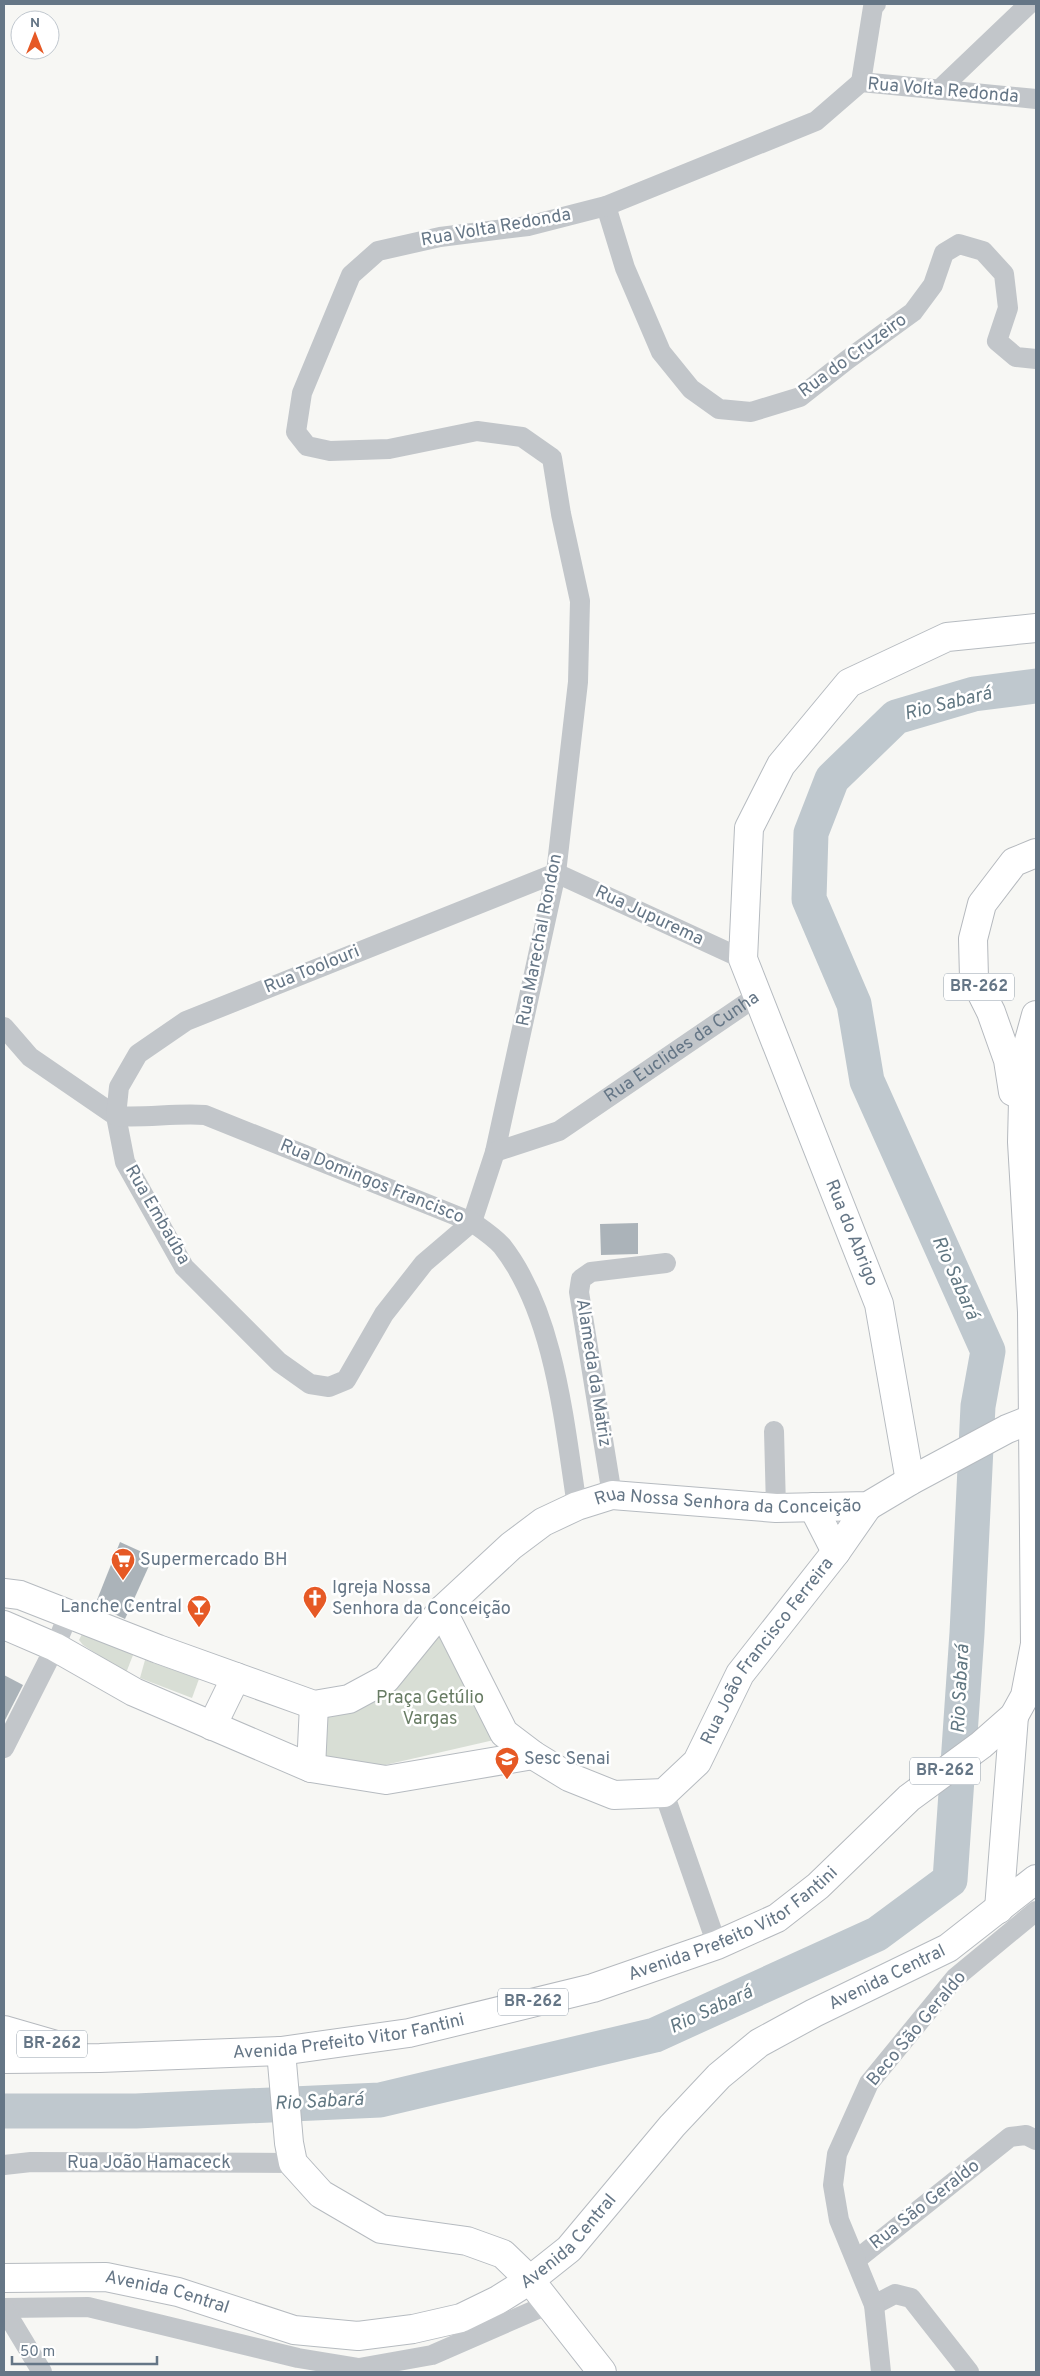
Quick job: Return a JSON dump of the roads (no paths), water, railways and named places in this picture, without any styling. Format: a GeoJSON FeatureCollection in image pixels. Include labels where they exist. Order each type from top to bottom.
{"type":"FeatureCollection","features":[{"type":"Feature","properties":{"kind":"main road","name":"Rua Euclides da Cunha"},"geometry":{"type":"LineString","coordinates":[[756,996],[743,959],[749,828],[781,765],[849,683],[947,637],[1036,628]]}},
{"type":"Feature","properties":{"kind":"main road","name":"BR-262"},"geometry":{"type":"LineString","coordinates":[[1022,1142],[1008,1060],[990,1012],[974,978],[973,939],[982,904],[1014,862],[1036,853]]}},
{"type":"Feature","properties":{"kind":"main road","name":"Rua do Abrigo"},"geometry":{"type":"LineString","coordinates":[[756,996],[879,1304],[910,1481]]}},
{"type":"Feature","properties":{"kind":"main road"},"geometry":{"type":"LineString","coordinates":[[990,1012],[1036,1010]]}},
{"type":"Feature","properties":{"kind":"main road","name":"BR-262"},"geometry":{"type":"LineString","coordinates":[[1020,1424],[1032,1312],[1022,1142],[1024,1059],[1036,1016]]}},
{"type":"Feature","properties":{"kind":"main road","name":"Rua Nossa Senhora da Conceição"},"geometry":{"type":"LineString","coordinates":[[442,1610],[511,1546],[543,1522],[577,1506],[612,1495],[776,1508],[868,1506],[934,1468],[1020,1424]]}},
{"type":"Feature","properties":{"kind":"main road","name":"Avenida Prefeito Vitor Fantini"},"geometry":{"type":"LineString","coordinates":[[4,2059],[100,2058],[282,2064],[592,1988],[717,1945],[777,1918],[818,1886],[909,1798],[981,1745],[1014,1716],[1025,1696],[1035,1644],[1020,1424]]}},
{"type":"Feature","properties":{"kind":"main road","name":"Rua João Francisco Ferreira"},"geometry":{"type":"LineString","coordinates":[[664,1793],[697,1762],[740,1674],[836,1552],[868,1506]]}},
{"type":"Feature","properties":{"kind":"main road"},"geometry":{"type":"LineString","coordinates":[[814,1507],[836,1552]]}},
{"type":"Feature","properties":{"kind":"main road"},"geometry":{"type":"LineString","coordinates":[[4,1592],[20,1594],[314,1705],[349,1700],[386,1679],[442,1610],[504,1733],[533,1756],[569,1777],[614,1794],[664,1793]]}},
{"type":"Feature","properties":{"kind":"main road"},"geometry":{"type":"LineString","coordinates":[[4,1625],[55,1647],[134,1692],[311,1768],[386,1780],[533,1756]]}},
{"type":"Feature","properties":{"kind":"main road"},"geometry":{"type":"LineString","coordinates":[[212,1726],[236,1677]]}},
{"type":"Feature","properties":{"kind":"main road"},"geometry":{"type":"LineString","coordinates":[[311,1768],[314,1705]]}},
{"type":"Feature","properties":{"kind":"main road"},"geometry":{"type":"LineString","coordinates":[[999,1909],[1014,1716]]}},
{"type":"Feature","properties":{"kind":"main road","name":"Avenida Central"},"geometry":{"type":"LineString","coordinates":[[4,2278],[106,2277],[178,2292],[294,2330],[358,2336],[413,2329],[461,2318],[498,2300],[530,2280],[569,2248],[672,2126],[719,2076],[759,2043],[814,2013],[948,1948],[1036,1879]]}},
{"type":"Feature","properties":{"kind":"main road","name":"Avenida Prefeito Vitor Fantini"},"geometry":{"type":"LineString","coordinates":[[4,2030],[100,2058]]}},
{"type":"Feature","properties":{"kind":"main road"},"geometry":{"type":"LineString","coordinates":[[282,2064],[291,2153],[321,2194],[381,2229],[467,2240],[503,2254],[530,2280],[602,2372]]}},
{"type":"Feature","properties":{"kind":"street"},"geometry":{"type":"LineString","coordinates":[[861,82],[873,7],[876,4]]}},
{"type":"Feature","properties":{"kind":"street"},"geometry":{"type":"LineString","coordinates":[[939,90],[1029,4]]}},
{"type":"Feature","properties":{"kind":"street","name":"Rua Volta Redonda"},"geometry":{"type":"LineString","coordinates":[[477,431],[389,449],[330,451],[307,446],[296,432],[302,393],[351,275],[378,251],[440,237],[528,226],[606,206],[816,122],[861,82],[1036,99]]}},
{"type":"Feature","properties":{"kind":"street","name":"Rua do Cruzeiro"},"geometry":{"type":"LineString","coordinates":[[606,206],[625,268],[661,352],[691,389],[719,409],[751,412],[800,397],[913,312],[933,285],[944,253],[959,244],[983,251],[1004,274],[1008,308],[997,341],[1016,357],[1036,359]]}},
{"type":"Feature","properties":{"kind":"street","name":"Rua Marechal Rondon"},"geometry":{"type":"LineString","coordinates":[[472,1222],[495,1152],[556,873],[578,682],[580,601],[561,514],[552,458],[522,437],[477,431]]}},
{"type":"Feature","properties":{"kind":"street","name":"Rua Jupurema"},"geometry":{"type":"LineString","coordinates":[[556,873],[743,959]]}},
{"type":"Feature","properties":{"kind":"street","name":"Rua Toolouri"},"geometry":{"type":"LineString","coordinates":[[116,1116],[119,1087],[138,1054],[186,1021],[556,873]]}},
{"type":"Feature","properties":{"kind":"street","name":"Rua Euclides da Cunha"},"geometry":{"type":"LineString","coordinates":[[495,1152],[559,1131],[731,1016],[756,996]]}},
{"type":"Feature","properties":{"kind":"street"},"geometry":{"type":"LineString","coordinates":[[4,1027],[30,1057],[116,1116]]}},
{"type":"Feature","properties":{"kind":"street","name":"Rua Domingos Francisco"},"geometry":{"type":"LineString","coordinates":[[116,1116],[142,1118],[175,1113],[205,1115],[472,1222],[501,1245],[529,1292],[554,1366],[577,1506]]}},
{"type":"Feature","properties":{"kind":"street","name":"Rua Embaúba"},"geometry":{"type":"LineString","coordinates":[[116,1116],[125,1162],[184,1267],[279,1362],[310,1384],[329,1387],[346,1380],[384,1314],[424,1263],[472,1222]]}},
{"type":"Feature","properties":{"kind":"street","name":"Alameda da Matriz"},"geometry":{"type":"LineString","coordinates":[[612,1495],[580,1292],[581,1279],[591,1272],[666,1263]]}},
{"type":"Feature","properties":{"kind":"street"},"geometry":{"type":"LineString","coordinates":[[774,1431],[776,1508]]}},
{"type":"Feature","properties":{"kind":"street"},"geometry":{"type":"LineString","coordinates":[[4,1748],[55,1647],[69,1613]]}},
{"type":"Feature","properties":{"kind":"street"},"geometry":{"type":"LineString","coordinates":[[664,1793],[717,1945]]}},
{"type":"Feature","properties":{"kind":"street","name":"Beco São Geraldo"},"geometry":{"type":"LineString","coordinates":[[856,2260],[839,2220],[833,2185],[837,2154],[870,2083],[955,1978],[1036,1910]]}},
{"type":"Feature","properties":{"kind":"street","name":"Rua São Geraldo"},"geometry":{"type":"LineString","coordinates":[[882,2372],[874,2305],[856,2260],[1010,2137],[1026,2135],[1036,2140]]}},
{"type":"Feature","properties":{"kind":"street","name":"Rua João Hamaceck"},"geometry":{"type":"LineString","coordinates":[[4,2165],[31,2162],[291,2153]]}},
{"type":"Feature","properties":{"kind":"street"},"geometry":{"type":"LineString","coordinates":[[874,2305],[895,2294],[911,2298],[970,2372]]}},
{"type":"Feature","properties":{"kind":"street"},"geometry":{"type":"LineString","coordinates":[[4,2308],[88,2307],[298,2358],[359,2370],[432,2355],[549,2304]]}},
{"type":"Feature","properties":{"kind":"street"},"geometry":{"type":"LineString","coordinates":[[4,2308],[42,2372]]}},
{"type":"Feature","properties":{"kind":"waterway","name":"Rio Sabará"},"geometry":{"type":"LineString","coordinates":[[4,2111],[136,2111],[380,2100],[655,2035],[877,1934],[950,1880],[967,1633],[978,1406],[988,1351],[867,1081],[854,1004],[809,899],[811,833],[832,779],[896,717],[974,694],[1036,686]]}},
{"type":"Feature","properties":{"kind":"place","name":"Supermercado BH"},"geometry":{"type":"Point","coordinates":[123,1581]}},
{"type":"Feature","properties":{"kind":"place","name":"Igreja Nossa Senhora da Conceição"},"geometry":{"type":"Point","coordinates":[315,1619]}},
{"type":"Feature","properties":{"kind":"place","name":"Lanche Central"},"geometry":{"type":"Point","coordinates":[199,1628]}},
{"type":"Feature","properties":{"kind":"place","name":"Sesc Senai"},"geometry":{"type":"Point","coordinates":[507,1780]}},
{"type":"Feature","properties":{"kind":"park label","name":"Praça Getúlio Vargas"},"geometry":{"type":"Point","coordinates":[430,1708]}}]}
